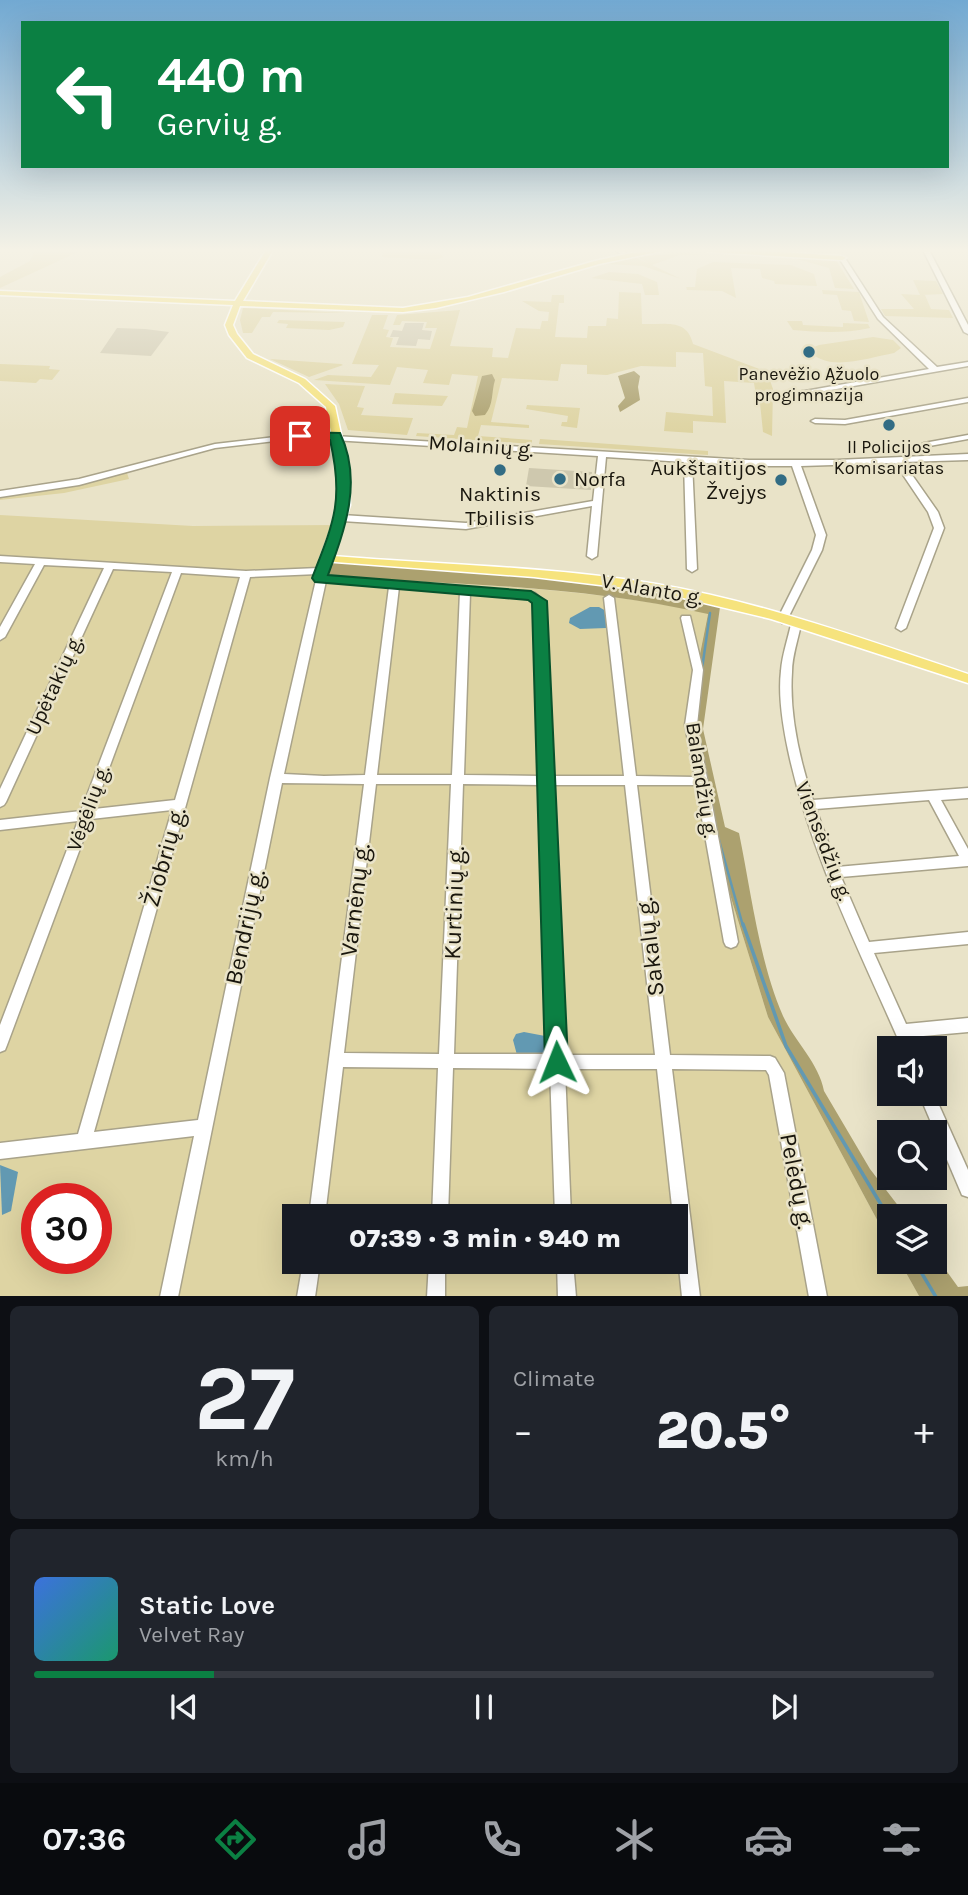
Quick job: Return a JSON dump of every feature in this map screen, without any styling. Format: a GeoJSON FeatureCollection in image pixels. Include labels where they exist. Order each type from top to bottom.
{"type":"FeatureCollection","features":[{"type":"Feature","properties":{"kind":"main road"},"geometry":{"type":"LineString","coordinates":[[235,310],[229,325],[242,349],[258,361],[302,381],[323,397],[332,413],[345,490],[342,518],[322,569]]}},
{"type":"Feature","properties":{"kind":"main road","name":"V. Alanto g."},"geometry":{"type":"LineString","coordinates":[[322,569],[599,579],[692,595],[796,624],[968,679]]}},
{"type":"Feature","properties":{"kind":"street"},"geometry":{"type":"LineString","coordinates":[[875,310],[934,370]]}},
{"type":"Feature","properties":{"kind":"street"},"geometry":{"type":"LineString","coordinates":[[957,310],[968,332]]}},
{"type":"Feature","properties":{"kind":"street"},"geometry":{"type":"LineString","coordinates":[[804,393],[968,364]]}},
{"type":"Feature","properties":{"kind":"street"},"geometry":{"type":"LineString","coordinates":[[815,421],[845,422],[968,400]]}},
{"type":"Feature","properties":{"kind":"street","name":"Molainių g."},"geometry":{"type":"LineString","coordinates":[[0,494],[63,485],[228,443],[290,436],[336,436],[688,460],[796,464],[968,457]]}},
{"type":"Feature","properties":{"kind":"street"},"geometry":{"type":"LineString","coordinates":[[924,445],[968,437]]}},
{"type":"Feature","properties":{"kind":"street"},"geometry":{"type":"LineString","coordinates":[[592,556],[602,454]]}},
{"type":"Feature","properties":{"kind":"street"},"geometry":{"type":"LineString","coordinates":[[688,460],[692,569]]}},
{"type":"Feature","properties":{"kind":"street"},"geometry":{"type":"LineString","coordinates":[[898,461],[933,512],[939,528],[901,628]]}},
{"type":"Feature","properties":{"kind":"street"},"geometry":{"type":"LineString","coordinates":[[782,620],[817,550],[821,535],[796,464]]}},
{"type":"Feature","properties":{"kind":"street"},"geometry":{"type":"LineString","coordinates":[[342,518],[457,526],[597,503]]}},
{"type":"Feature","properties":{"kind":"street"},"geometry":{"type":"LineString","coordinates":[[0,559],[246,574],[322,569],[394,584],[531,596],[539,601],[563,1204]]}},
{"type":"Feature","properties":{"kind":"street"},"geometry":{"type":"LineString","coordinates":[[0,637],[41,562]]}},
{"type":"Feature","properties":{"kind":"street","name":"Upėtakių g."},"geometry":{"type":"LineString","coordinates":[[0,802],[109,567]]}},
{"type":"Feature","properties":{"kind":"street","name":"Bendrijų g."},"geometry":{"type":"LineString","coordinates":[[169,1296],[322,569]]}},
{"type":"Feature","properties":{"kind":"street","name":"Vėgėlių g."},"geometry":{"type":"LineString","coordinates":[[0,1045],[177,571]]}},
{"type":"Feature","properties":{"kind":"street","name":"Žiobrių g."},"geometry":{"type":"LineString","coordinates":[[84,1140],[246,574]]}},
{"type":"Feature","properties":{"kind":"street","name":"Varnėnų g."},"geometry":{"type":"LineString","coordinates":[[318,1204],[394,584]]}},
{"type":"Feature","properties":{"kind":"street","name":"Kurtinių g."},"geometry":{"type":"LineString","coordinates":[[441,1204],[465,590]]}},
{"type":"Feature","properties":{"kind":"street","name":"Sakalų g."},"geometry":{"type":"LineString","coordinates":[[609,598],[691,1296]]}},
{"type":"Feature","properties":{"kind":"street","name":"Balandžių g."},"geometry":{"type":"LineString","coordinates":[[686,618],[698,670],[691,725],[730,942]]}},
{"type":"Feature","properties":{"kind":"street","name":"Viensėdžių g."},"geometry":{"type":"LineString","coordinates":[[796,624],[786,666],[785,703],[791,751],[807,805],[904,1036]]}},
{"type":"Feature","properties":{"kind":"street"},"geometry":{"type":"LineString","coordinates":[[276,778],[700,781]]}},
{"type":"Feature","properties":{"kind":"street"},"geometry":{"type":"LineString","coordinates":[[807,805],[968,793]]}},
{"type":"Feature","properties":{"kind":"street"},"geometry":{"type":"LineString","coordinates":[[834,872],[968,861],[933,796]]}},
{"type":"Feature","properties":{"kind":"street"},"geometry":{"type":"LineString","coordinates":[[0,825],[180,804]]}},
{"type":"Feature","properties":{"kind":"street"},"geometry":{"type":"LineString","coordinates":[[867,948],[968,938]]}},
{"type":"Feature","properties":{"kind":"street"},"geometry":{"type":"LineString","coordinates":[[902,1031],[968,1025]]}},
{"type":"Feature","properties":{"kind":"street"},"geometry":{"type":"LineString","coordinates":[[336,1060],[663,1062]]}},
{"type":"Feature","properties":{"kind":"street","name":"Pelėdų g."},"geometry":{"type":"LineString","coordinates":[[663,1062],[767,1062],[773,1066],[818,1296]]}},
{"type":"Feature","properties":{"kind":"street"},"geometry":{"type":"LineString","coordinates":[[932,1106],[968,1189]]}},
{"type":"Feature","properties":{"kind":"street"},"geometry":{"type":"LineString","coordinates":[[0,1150],[205,1127]]}},
{"type":"Feature","properties":{"kind":"street"},"geometry":{"type":"LineString","coordinates":[[306,1296],[309,1274]]}},
{"type":"Feature","properties":{"kind":"street"},"geometry":{"type":"LineString","coordinates":[[436,1296],[437,1274]]}},
{"type":"Feature","properties":{"kind":"street"},"geometry":{"type":"LineString","coordinates":[[566,1274],[567,1296]]}},
{"type":"Feature","properties":{"kind":"shaded area"},"geometry":{"type":"Polygon","coordinates":[[[242,310],[347,313],[273,312],[270,317],[262,317],[252,333],[243,333],[240,320],[242,310]]]}},
{"type":"Feature","properties":{"kind":"shaded area"},"geometry":{"type":"Polygon","coordinates":[[[460,310],[450,346],[493,348],[492,357],[508,358],[516,328],[540,329],[542,321],[548,321],[549,312],[538,310],[558,310],[555,337],[587,338],[588,326],[606,326],[607,318],[618,319],[618,310],[642,310],[642,324],[680,327],[686,330],[693,344],[767,372],[773,389],[772,436],[763,432],[760,403],[757,402],[754,383],[724,381],[726,423],[693,421],[693,433],[664,431],[666,412],[713,416],[712,387],[705,386],[703,353],[676,352],[676,367],[641,366],[607,375],[587,374],[587,365],[561,364],[558,381],[502,378],[491,422],[529,425],[529,428],[481,425],[478,436],[532,440],[532,444],[416,436],[417,433],[454,435],[457,427],[467,428],[478,376],[452,374],[449,385],[423,383],[428,370],[397,367],[390,385],[314,380],[328,375],[371,377],[379,365],[352,364],[372,315],[388,315],[383,329],[389,330],[386,337],[393,338],[390,347],[430,349],[437,328],[425,328],[427,322],[402,321],[400,325],[393,325],[397,315],[460,310]]]}},
{"type":"Feature","properties":{"kind":"shaded area"},"geometry":{"type":"Polygon","coordinates":[[[846,310],[865,310],[869,322],[854,321],[851,311],[846,310]]]}},
{"type":"Feature","properties":{"kind":"shaded area"},"geometry":{"type":"Polygon","coordinates":[[[882,310],[949,310],[953,318],[885,316],[882,310]]]}},
{"type":"Feature","properties":{"kind":"shaded area"},"geometry":{"type":"Polygon","coordinates":[[[279,320],[345,322],[343,327],[329,330],[286,328],[288,324],[277,323],[279,320]]]}},
{"type":"Feature","properties":{"kind":"shaded area"},"geometry":{"type":"Polygon","coordinates":[[[787,321],[802,321],[803,325],[843,327],[843,323],[868,324],[870,328],[840,332],[793,330],[787,321]]]}},
{"type":"Feature","properties":{"kind":"shaded area"},"geometry":{"type":"Polygon","coordinates":[[[873,337],[893,340],[901,348],[894,353],[840,362],[829,362],[812,353],[812,348],[819,345],[873,337]]]}},
{"type":"Feature","properties":{"kind":"shaded area"},"geometry":{"type":"Polygon","coordinates":[[[270,359],[341,364],[343,365],[309,377],[270,359]]]}},
{"type":"Feature","properties":{"kind":"shaded area"},"geometry":{"type":"Polygon","coordinates":[[[0,364],[50,366],[49,369],[60,370],[52,380],[40,379],[36,383],[0,381],[0,364]]]}},
{"type":"Feature","properties":{"kind":"shaded area"},"geometry":{"type":"Polygon","coordinates":[[[634,371],[640,376],[640,400],[620,412],[618,406],[625,398],[618,376],[634,371]]]}},
{"type":"Feature","properties":{"kind":"shaded area"},"geometry":{"type":"Polygon","coordinates":[[[492,374],[495,380],[490,407],[485,415],[475,416],[472,411],[482,376],[492,374]]]}},
{"type":"Feature","properties":{"kind":"shaded area"},"geometry":{"type":"Polygon","coordinates":[[[325,384],[365,386],[357,407],[364,408],[361,415],[413,418],[407,435],[348,430],[339,404],[325,384]]]}},
{"type":"Feature","properties":{"kind":"shaded area"},"geometry":{"type":"Polygon","coordinates":[[[395,393],[448,396],[442,406],[392,404],[395,393]]]}},
{"type":"Feature","properties":{"kind":"shaded area"},"geometry":{"type":"Polygon","coordinates":[[[527,405],[580,408],[577,428],[561,426],[562,422],[567,422],[568,416],[526,409],[527,405]]]}},
{"type":"Feature","properties":{"kind":"shaded area"},"geometry":{"type":"Polygon","coordinates":[[[540,439],[708,451],[708,455],[539,444],[540,439]]]}},
{"type":"Feature","properties":{"kind":"shaded area"},"geometry":{"type":"Polygon","coordinates":[[[126,470],[129,479],[64,493],[0,500],[0,494],[126,470]]]}},
{"type":"Feature","properties":{"kind":"shaded area"},"geometry":{"type":"Polygon","coordinates":[[[0,515],[193,526],[340,525],[320,578],[564,591],[708,613],[687,719],[701,801],[768,1017],[877,1220],[877,1274],[907,1274],[919,1296],[0,1296],[0,515]]]}},
{"type":"Feature","properties":{"kind":"shaded area"},"geometry":{"type":"Polygon","coordinates":[[[324,563],[482,572],[578,581],[673,596],[720,607],[703,729],[725,827],[739,833],[762,949],[783,1016],[817,1071],[824,1091],[877,1178],[877,1190],[886,1190],[897,1204],[877,1204],[877,1220],[768,1017],[701,801],[687,719],[708,614],[660,604],[564,591],[320,578],[324,563]]]}},
{"type":"Feature","properties":{"kind":"shaded area"},"geometry":{"type":"Polygon","coordinates":[[[947,1272],[958,1287],[968,1286],[968,1296],[919,1296],[907,1274],[947,1274],[947,1272]]]}},
{"type":"Feature","properties":{"kind":"water"},"geometry":{"type":"Polygon","coordinates":[[[590,607],[599,607],[606,611],[606,628],[580,629],[569,623],[570,618],[590,607]]]}},
{"type":"Feature","properties":{"kind":"water"},"geometry":{"type":"Polygon","coordinates":[[[524,1032],[545,1036],[547,1049],[541,1056],[517,1055],[513,1040],[516,1034],[524,1032]]]}},
{"type":"Feature","properties":{"kind":"water"},"geometry":{"type":"Polygon","coordinates":[[[0,1165],[18,1172],[11,1211],[2,1215],[0,1165]]]}},
{"type":"Feature","properties":{"kind":"building"},"geometry":{"type":"Polygon","coordinates":[[[405,323],[424,323],[422,330],[432,331],[430,340],[418,339],[416,346],[396,345],[399,337],[390,337],[393,330],[402,331],[405,323]]]}},
{"type":"Feature","properties":{"kind":"building"},"geometry":{"type":"Polygon","coordinates":[[[117,328],[169,332],[151,356],[100,353],[117,328]]]}},
{"type":"Feature","properties":{"kind":"building","name":"Norfa"},"geometry":{"type":"Polygon","coordinates":[[[529,468],[592,472],[591,490],[526,486],[529,468]]]}},
{"type":"Feature","properties":{"kind":"waterway"},"geometry":{"type":"LineString","coordinates":[[702,669],[710,613]]}},
{"type":"Feature","properties":{"kind":"waterway"},"geometry":{"type":"LineString","coordinates":[[717,833],[743,926]]}},
{"type":"Feature","properties":{"kind":"waterway"},"geometry":{"type":"LineString","coordinates":[[743,924],[786,1046],[881,1204]]}},
{"type":"Feature","properties":{"kind":"waterway"},"geometry":{"type":"LineString","coordinates":[[922,1274],[935,1296]]}},
{"type":"Feature","properties":{"kind":"place","name":"Panevėžio Ąžuolo progimnazija"},"geometry":{"type":"Point","coordinates":[809,352]}},
{"type":"Feature","properties":{"kind":"place","name":"II Policijos Komisariatas"},"geometry":{"type":"Point","coordinates":[889,425]}},
{"type":"Feature","properties":{"kind":"place","name":"Naktinis Tbilisis"},"geometry":{"type":"Point","coordinates":[500,470]}},
{"type":"Feature","properties":{"kind":"place","name":"Norfa"},"geometry":{"type":"Point","coordinates":[560,479]}},
{"type":"Feature","properties":{"kind":"place","name":"Aukštaitijos Žvejys"},"geometry":{"type":"Point","coordinates":[781,480]}},
{"type":"Feature","properties":{"kind":"route"},"geometry":{"type":"LineString","coordinates":[[300,436],[336,436],[341,461],[345,505],[320,578],[531,596],[537,597],[539,601],[557,1062]]}}]}
